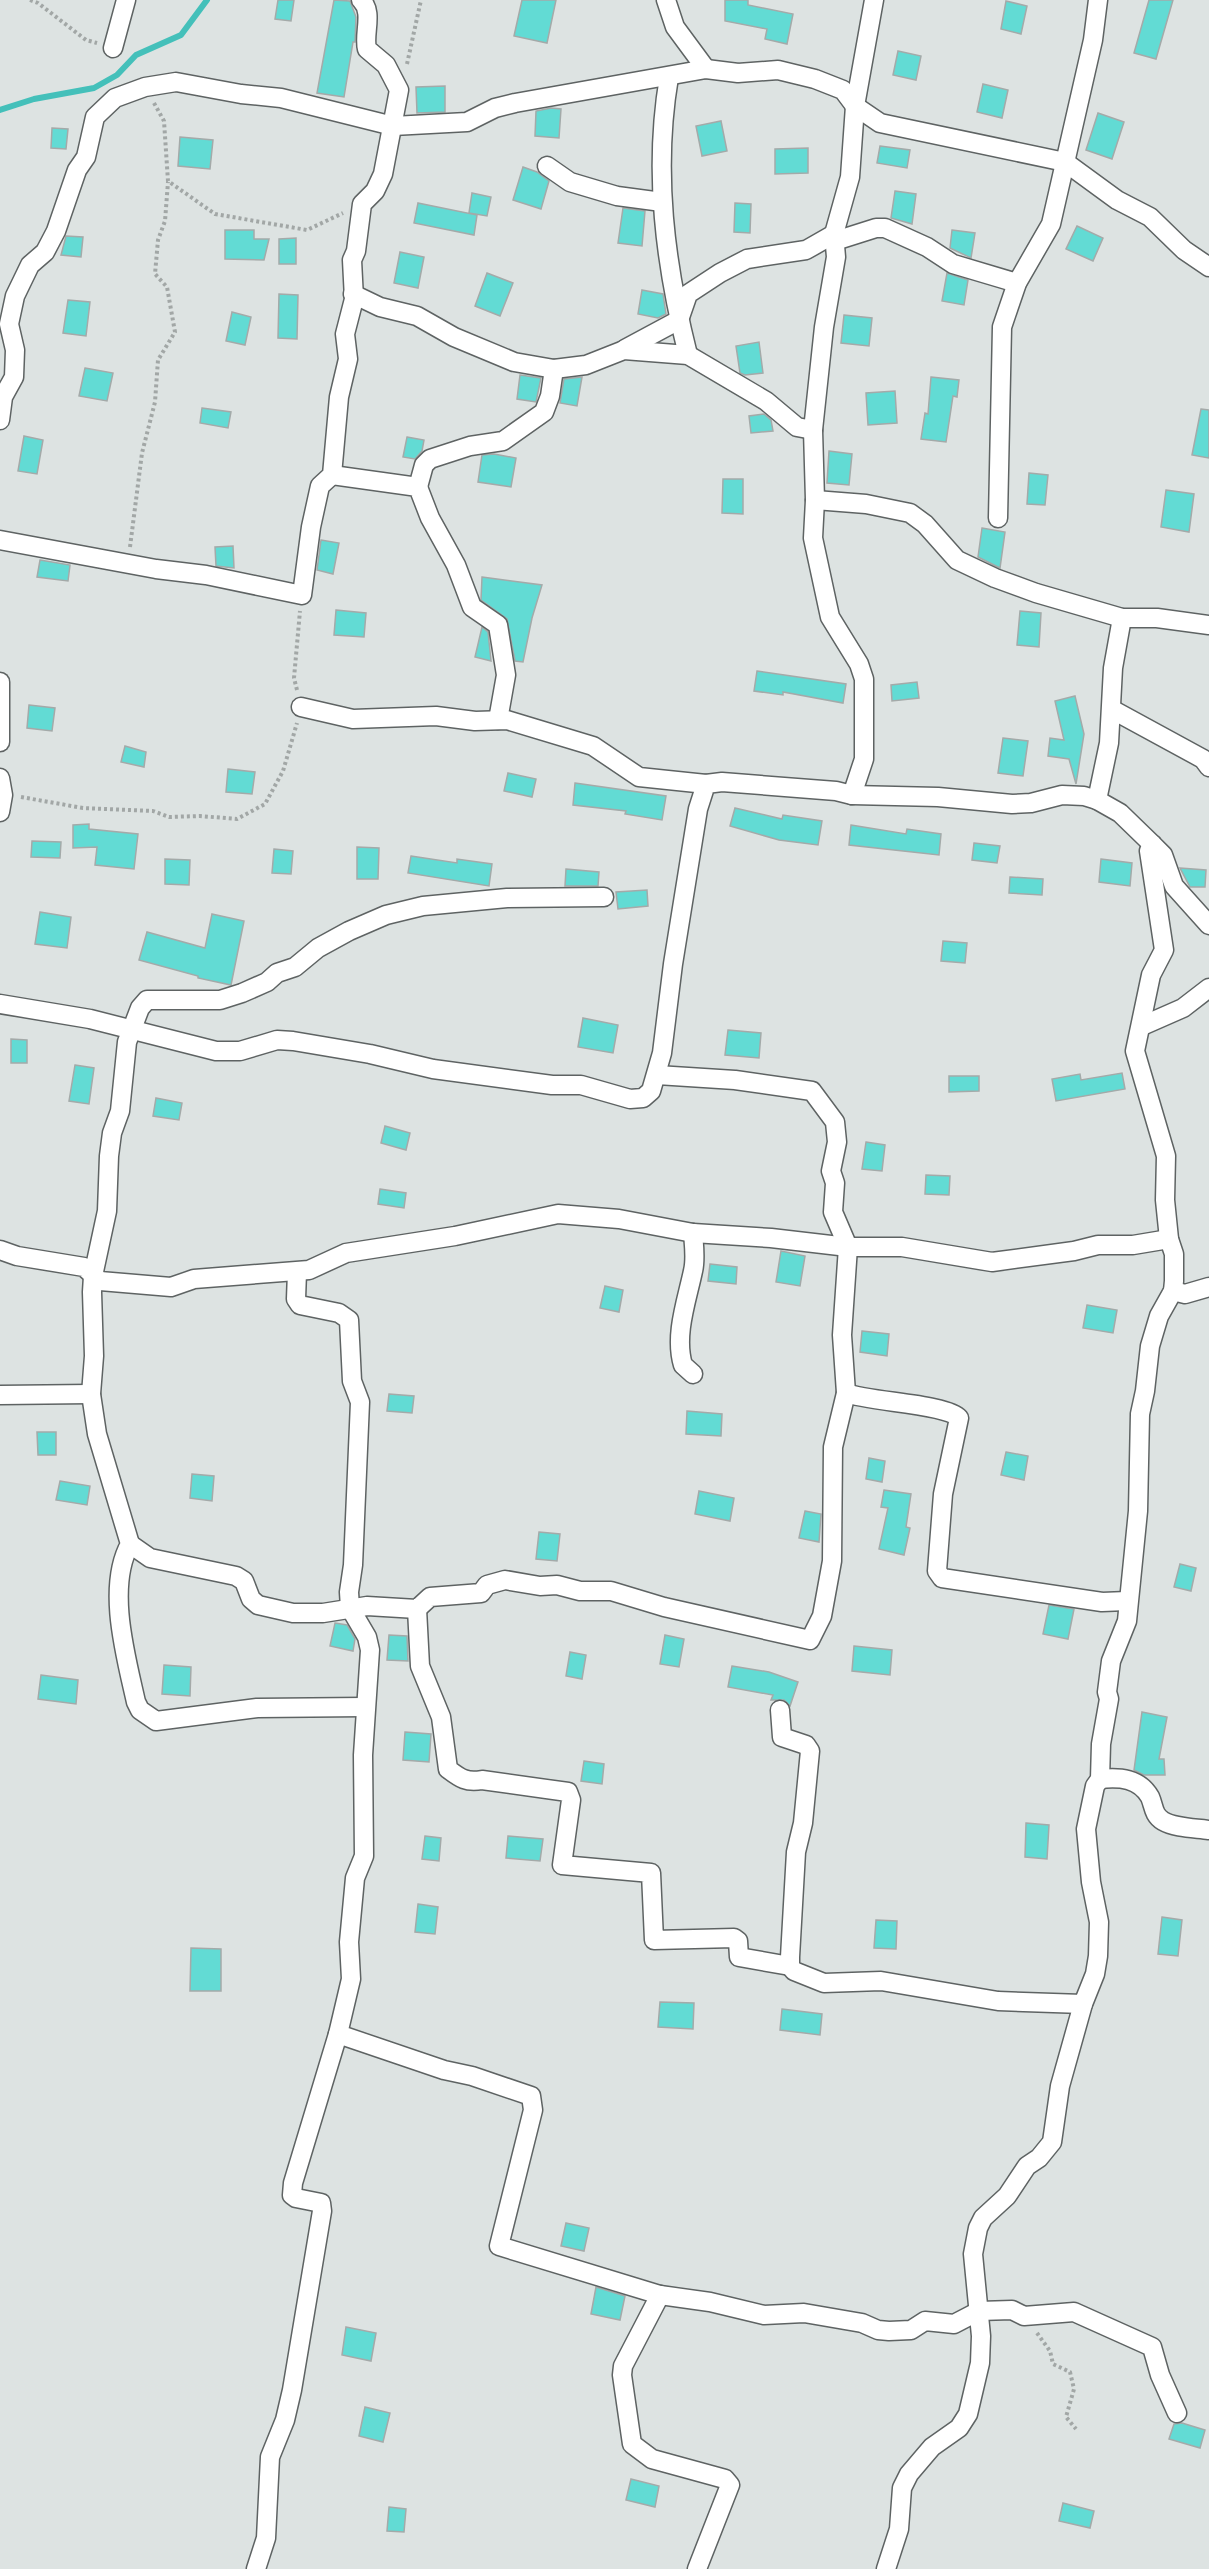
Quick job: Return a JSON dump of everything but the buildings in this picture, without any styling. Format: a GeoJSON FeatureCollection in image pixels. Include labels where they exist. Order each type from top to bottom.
{"type":"FeatureCollection","features":[{"type":"Feature","properties":{"kind":"street"},"geometry":{"type":"LineString","coordinates":[[113,48],[126,0]]}},
{"type":"Feature","properties":{"kind":"street"},"geometry":{"type":"LineString","coordinates":[[0,540],[127,563],[206,574],[302,595],[320,486],[332,475],[339,397],[344,385],[348,359],[345,334],[353,294],[352,260],[357,244],[362,204],[381,181],[399,90],[386,65],[367,49],[368,18],[365,4],[361,0]]}},
{"type":"Feature","properties":{"kind":"street"},"geometry":{"type":"LineString","coordinates":[[666,0],[675,27],[706,69]]}},
{"type":"Feature","properties":{"kind":"street"},"geometry":{"type":"LineString","coordinates":[[852,795],[864,759],[864,680],[860,664],[828,613],[825,586],[813,538],[815,500],[813,430],[824,327],[836,256],[835,237],[850,177],[855,106],[874,0]]}},
{"type":"Feature","properties":{"kind":"street"},"geometry":{"type":"LineString","coordinates":[[998,518],[1002,327],[1017,283],[1051,224],[1093,40],[1098,0]]}},
{"type":"Feature","properties":{"kind":"street"},"geometry":{"type":"LineString","coordinates":[[0,420],[3,397],[14,377],[15,351],[9,324],[19,286],[30,265],[45,252],[56,231],[77,170],[86,157],[95,117],[115,98],[145,87],[176,82],[241,94],[281,98],[393,126],[467,122],[495,108],[515,103],[706,69],[738,73],[770,69],[793,73],[843,90],[855,106],[871,119],[898,128],[1065,162],[1117,200],[1150,217],[1184,250],[1209,267]]}},
{"type":"Feature","properties":{"kind":"street"},"geometry":{"type":"LineString","coordinates":[[669,77],[663,117],[662,202],[679,320],[688,356]]}},
{"type":"Feature","properties":{"kind":"street"},"geometry":{"type":"LineString","coordinates":[[547,166],[570,182],[617,195],[662,202]]}},
{"type":"Feature","properties":{"kind":"street"},"geometry":{"type":"LineString","coordinates":[[353,294],[380,307],[417,316],[454,337],[502,358],[554,369],[586,365],[624,350],[679,320],[688,294],[747,259],[806,250],[835,237],[876,228],[885,228],[927,247],[953,264],[1017,283]]}},
{"type":"Feature","properties":{"kind":"street"},"geometry":{"type":"LineString","coordinates":[[624,350],[688,356],[766,401],[797,427],[813,430]]}},
{"type":"Feature","properties":{"kind":"street"},"geometry":{"type":"LineString","coordinates":[[498,720],[506,675],[498,625],[472,608],[456,565],[430,518],[418,487],[424,465],[429,459],[470,446],[503,441],[544,412],[548,406],[554,369]]}},
{"type":"Feature","properties":{"kind":"street"},"geometry":{"type":"LineString","coordinates":[[332,475],[418,487]]}},
{"type":"Feature","properties":{"kind":"street"},"geometry":{"type":"LineString","coordinates":[[815,500],[866,504],[910,513],[925,524],[957,560],[969,567],[1036,593],[1122,618],[1146,618],[1209,625]]}},
{"type":"Feature","properties":{"kind":"street"},"geometry":{"type":"LineString","coordinates":[[1097,800],[1113,710],[1113,669],[1122,618]]}},
{"type":"Feature","properties":{"kind":"street"},"geometry":{"type":"LineString","coordinates":[[0,682],[0,742]]}},
{"type":"Feature","properties":{"kind":"street"},"geometry":{"type":"LineString","coordinates":[[301,707],[352,719],[436,716],[475,722],[507,720],[593,746],[639,777],[706,784],[728,782],[836,791],[852,795],[1022,804],[1062,795],[1084,796],[1097,800],[1120,813],[1152,844],[1162,855],[1174,886],[1209,925]]}},
{"type":"Feature","properties":{"kind":"street"},"geometry":{"type":"LineString","coordinates":[[1113,710],[1203,759],[1209,767]]}},
{"type":"Feature","properties":{"kind":"street"},"geometry":{"type":"LineString","coordinates":[[0,1004],[90,1019],[216,1051],[240,1051],[277,1040],[293,1041],[370,1054],[432,1069],[532,1083],[581,1085],[635,1100],[643,1098],[651,1091],[657,1075],[698,809],[706,784]]}},
{"type":"Feature","properties":{"kind":"street"},"geometry":{"type":"LineString","coordinates":[[886,2569],[899,2529],[902,2488],[909,2474],[932,2447],[959,2428],[968,2414],[980,2363],[979,2311],[973,2254],[978,2228],[983,2218],[1008,2196],[1027,2166],[1039,2158],[1052,2142],[1060,2086],[1083,2004],[1095,1974],[1100,1935],[1091,1882],[1086,1829],[1095,1786],[1100,1779],[1102,1734],[1110,1697],[1107,1692],[1113,1650],[1127,1622],[1127,1601],[1138,1511],[1140,1414],[1144,1399],[1149,1346],[1160,1316],[1173,1291],[1174,1254],[1169,1239],[1166,1156],[1135,1051],[1151,975],[1164,950],[1149,851],[1152,844]]}},
{"type":"Feature","properties":{"kind":"street"},"geometry":{"type":"LineString","coordinates":[[604,897],[507,898],[423,906],[398,911],[349,931],[318,948],[295,967],[277,973],[267,982],[242,993],[220,1000],[147,1000],[140,1008],[127,1042],[120,1112],[112,1133],[109,1156],[107,1211],[93,1276],[94,1356],[91,1394],[97,1434],[130,1544],[150,1558],[236,1576],[244,1581],[251,1599],[258,1605],[305,1614],[379,1606],[417,1609],[430,1598],[481,1593],[487,1585],[505,1581],[540,1586],[557,1585],[589,1591],[610,1591],[664,1607],[810,1640],[822,1616],[832,1561],[832,1447],[846,1393],[842,1335],[848,1247],[833,1212],[835,1183],[831,1171],[837,1142],[836,1128],[833,1118],[815,1093],[735,1080],[657,1075]]}},
{"type":"Feature","properties":{"kind":"street"},"geometry":{"type":"LineString","coordinates":[[1142,1026],[1183,1008],[1209,988]]}},
{"type":"Feature","properties":{"kind":"street"},"geometry":{"type":"LineString","coordinates":[[0,1250],[17,1256],[84,1267],[100,1281],[171,1287],[194,1279],[309,1270],[346,1254],[455,1236],[558,1214],[619,1220],[693,1233],[771,1238],[848,1247],[902,1247],[992,1262],[1074,1251],[1098,1245],[1133,1245],[1169,1239]]}},
{"type":"Feature","properties":{"kind":"street"},"geometry":{"type":"LineString","coordinates":[[693,1233],[695,1259],[685,1297],[681,1347],[683,1365],[693,1374]]}},
{"type":"Feature","properties":{"kind":"street"},"geometry":{"type":"LineString","coordinates":[[256,2569],[266,2538],[270,2457],[285,2420],[292,2390],[322,2211],[321,2203],[296,2198],[292,2195],[293,2183],[338,2034],[351,1979],[349,1942],[354,1878],[364,1856],[362,1788],[370,1650],[367,1636],[350,1608],[360,1402],[352,1381],[351,1324],[347,1317],[339,1313],[300,1305],[296,1299],[297,1272]]}},
{"type":"Feature","properties":{"kind":"street"},"geometry":{"type":"LineString","coordinates":[[1173,1291],[1185,1294],[1209,1287]]}},
{"type":"Feature","properties":{"kind":"street"},"geometry":{"type":"LineString","coordinates":[[846,1393],[861,1399],[898,1401],[949,1411],[959,1418],[943,1494],[938,1571],[942,1578],[1102,1602],[1127,1601]]}},
{"type":"Feature","properties":{"kind":"street"},"geometry":{"type":"LineString","coordinates":[[0,1395],[91,1394]]}},
{"type":"Feature","properties":{"kind":"street"},"geometry":{"type":"LineString","coordinates":[[130,1544],[124,1555],[121,1572],[119,1608],[136,1702],[149,1718],[156,1721],[257,1708],[365,1707]]}},
{"type":"Feature","properties":{"kind":"street"},"geometry":{"type":"LineString","coordinates":[[417,1609],[420,1666],[441,1717],[448,1769],[470,1782],[482,1780],[556,1788],[570,1793],[562,1865],[651,1873],[654,1940],[734,1938],[738,1941],[739,1957],[790,1966],[794,1971],[824,1983],[881,1981],[998,2001],[1083,2004]]}},
{"type":"Feature","properties":{"kind":"street"},"geometry":{"type":"LineString","coordinates":[[780,1710],[782,1737],[806,1745],[810,1754],[803,1823],[796,1851],[790,1966]]}},
{"type":"Feature","properties":{"kind":"street"},"geometry":{"type":"LineString","coordinates":[[1100,1779],[1115,1778],[1135,1782],[1150,1797],[1157,1817],[1164,1822],[1209,1830]]}},
{"type":"Feature","properties":{"kind":"street"},"geometry":{"type":"LineString","coordinates":[[338,2034],[444,2070],[472,2076],[531,2096],[533,2110],[499,2246],[660,2295],[701,2300],[764,2315],[804,2313],[862,2323],[878,2330],[911,2330],[925,2321],[960,2322],[979,2311],[1012,2310],[1024,2316],[1074,2312],[1149,2345],[1177,2413]]}},
{"type":"Feature","properties":{"kind":"street"},"geometry":{"type":"LineString","coordinates":[[660,2295],[623,2366],[621,2375],[632,2444],[652,2459],[724,2479],[730,2485],[697,2569]]}},
{"type":"Feature","properties":{"kind":"path"},"geometry":{"type":"LineString","coordinates":[[30,0],[38,3],[86,40],[113,48]]}},
{"type":"Feature","properties":{"kind":"path"},"geometry":{"type":"LineString","coordinates":[[399,90],[413,43],[421,0]]}},
{"type":"Feature","properties":{"kind":"path"},"geometry":{"type":"LineString","coordinates":[[127,563],[140,482],[142,453],[155,402],[158,360],[175,332],[167,287],[155,274],[158,240],[165,220],[168,181],[164,121],[145,87]]}},
{"type":"Feature","properties":{"kind":"path"},"geometry":{"type":"LineString","coordinates":[[168,181],[215,214],[307,230],[362,204]]}},
{"type":"Feature","properties":{"kind":"path"},"geometry":{"type":"LineString","coordinates":[[1,795],[83,808],[153,811],[169,817],[200,816],[237,819],[265,804],[283,771],[301,707],[294,678],[302,595]]}},
{"type":"Feature","properties":{"kind":"path"},"geometry":{"type":"LineString","coordinates":[[1024,2316],[1050,2351],[1053,2364],[1070,2372],[1074,2389],[1066,2417],[1076,2429]]}},
{"type":"Feature","properties":{"kind":"waterway"},"geometry":{"type":"LineString","coordinates":[[0,110],[34,99],[94,88],[117,75],[136,55],[181,35],[207,0]]}}]}
